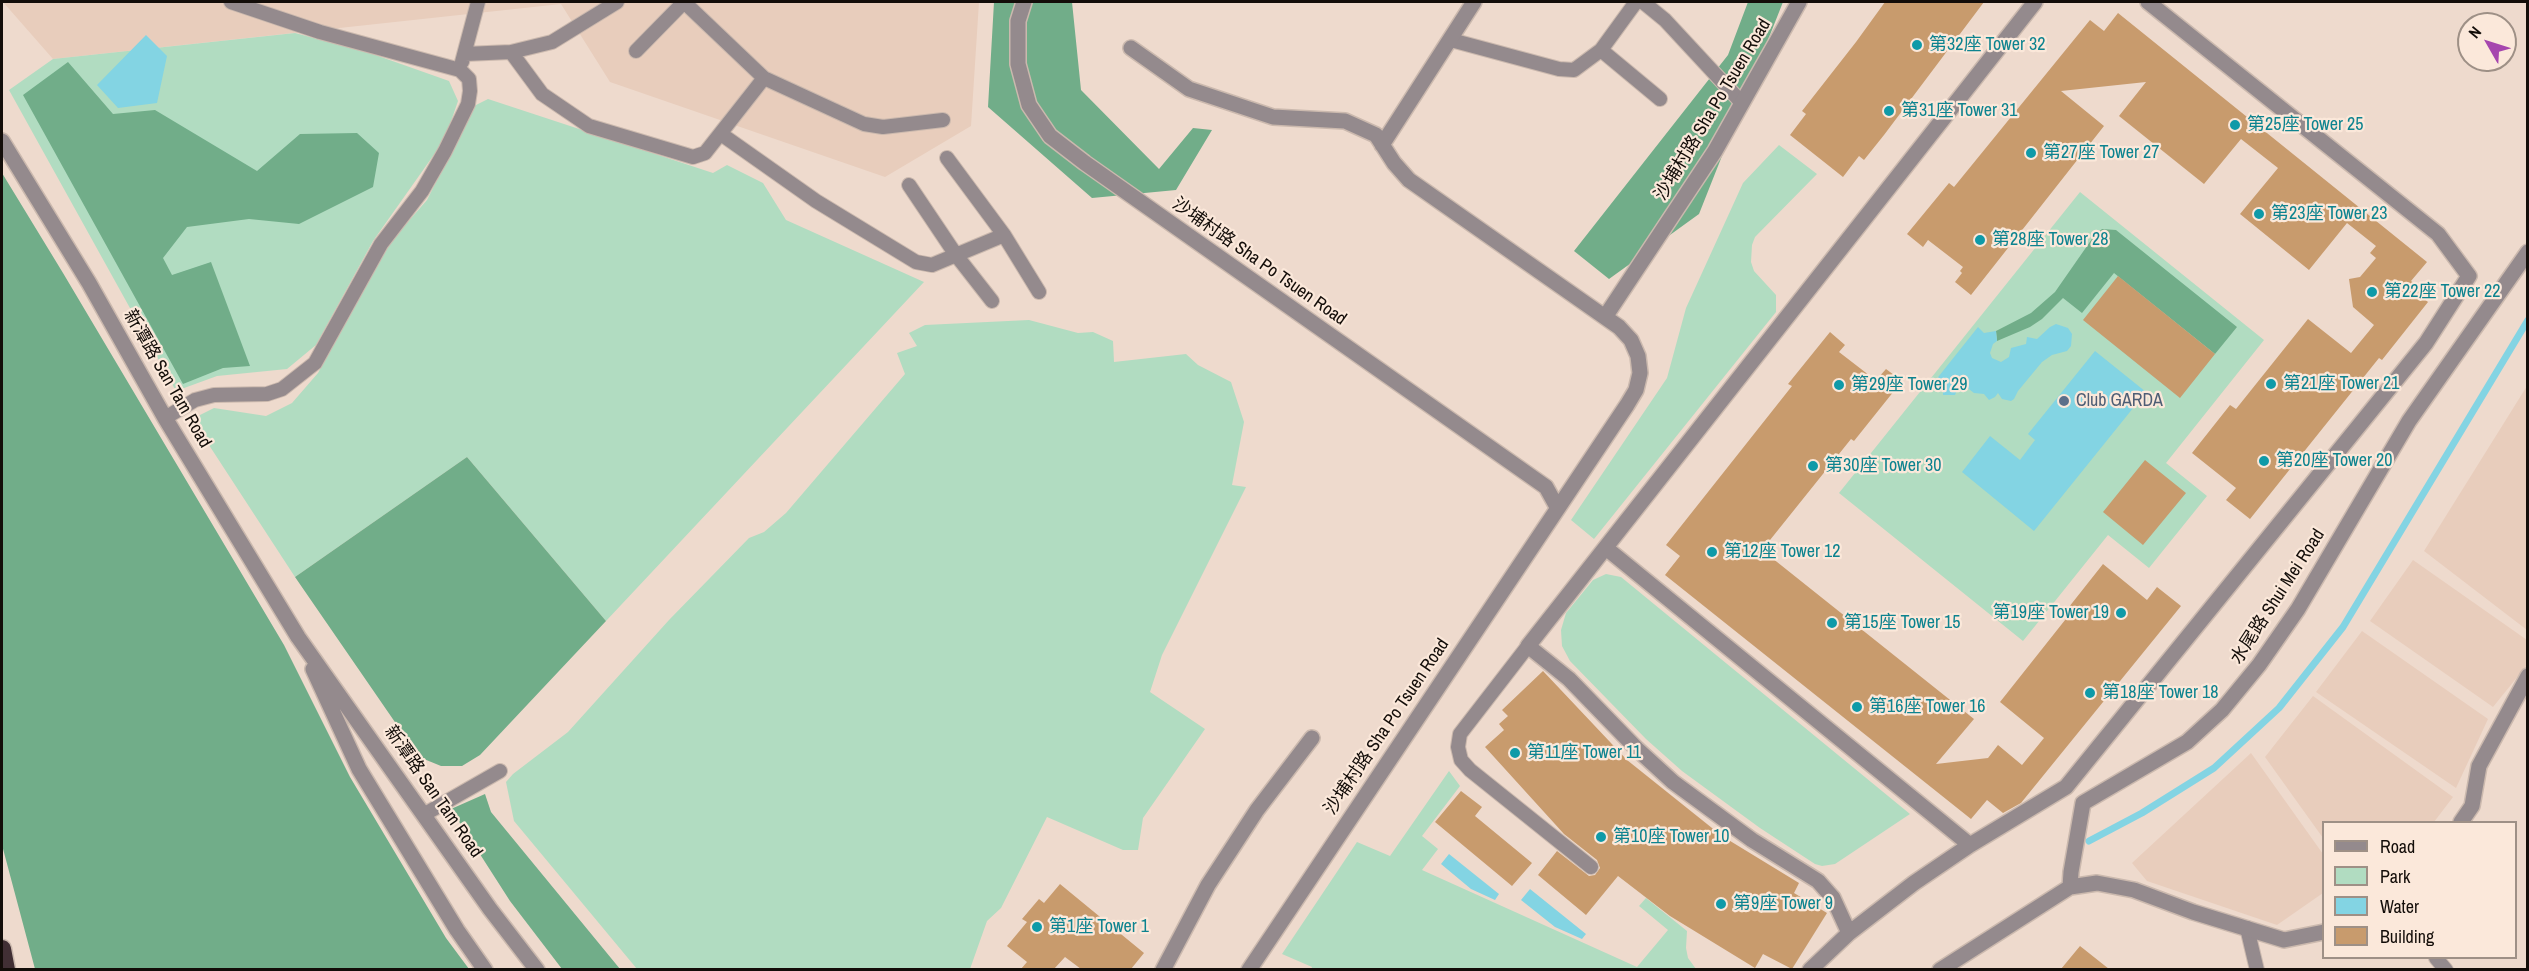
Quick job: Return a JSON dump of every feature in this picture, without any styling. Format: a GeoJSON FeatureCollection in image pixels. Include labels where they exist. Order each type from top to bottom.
{"type":"FeatureCollection","features":[{"type":"Feature","properties":{"kind":"highway"},"geometry":{"type":"LineString","coordinates":[[2,949],[6,969]]}},
{"type":"Feature","properties":{"kind":"street","name":"沙埔村路 Sha Po Tsuen Road"},"geometry":{"type":"LineString","coordinates":[[1024,2],[1018,21],[1018,64],[1029,105],[1050,136],[1084,163],[1546,487],[1557,507]]}},
{"type":"Feature","properties":{"kind":"street"},"geometry":{"type":"LineString","coordinates":[[1382,145],[1474,2]]}},
{"type":"Feature","properties":{"kind":"street","name":"沙埔村路 Sha Po Tsuen Road"},"geometry":{"type":"LineString","coordinates":[[1249,969],[1636,390],[1640,373],[1638,356],[1631,340],[1605,317],[1715,151],[1799,2]]}},
{"type":"Feature","properties":{"kind":"street"},"geometry":{"type":"LineString","coordinates":[[1849,933],[1833,898],[1818,881],[1752,840],[1674,782],[1630,742],[1569,679],[1528,645],[2035,2]]}},
{"type":"Feature","properties":{"kind":"street"},"geometry":{"type":"LineString","coordinates":[[1810,969],[1849,933],[1914,883],[1970,845],[2066,787],[2426,343],[2469,276],[2438,234],[2148,2]]}},
{"type":"Feature","properties":{"kind":"street"},"geometry":{"type":"LineString","coordinates":[[1131,48],[1189,89],[1273,117],[1346,121],[1376,135],[1394,163],[1409,180],[1605,317]]}},
{"type":"Feature","properties":{"kind":"street","name":"新潭路 San Tam Road"},"geometry":{"type":"LineString","coordinates":[[2,141],[89,283],[165,417],[298,637],[490,909],[537,969]]}},
{"type":"Feature","properties":{"kind":"street","name":"水尾路 Shui Mei Road"},"geometry":{"type":"LineString","coordinates":[[2071,879],[2081,808],[2086,800],[2187,742],[2222,710],[2259,665],[2298,609],[2409,421],[2528,252]]}},
{"type":"Feature","properties":{"kind":"street"},"geometry":{"type":"LineString","coordinates":[[1606,548],[1970,845]]}},
{"type":"Feature","properties":{"kind":"street","name":"新潭路 San Tam Road"},"geometry":{"type":"LineString","coordinates":[[298,637],[359,769],[457,930],[485,969]]}},
{"type":"Feature","properties":{"kind":"street"},"geometry":{"type":"LineString","coordinates":[[2462,821],[2472,806],[2479,766],[2528,676]]}},
{"type":"Feature","properties":{"kind":"street"},"geometry":{"type":"LineString","coordinates":[[1163,969],[1208,885],[1257,810],[1312,738]]}},
{"type":"Feature","properties":{"kind":"street"},"geometry":{"type":"LineString","coordinates":[[1940,969],[2071,879],[2134,890],[2193,912],[2284,940],[2322,932]]}},
{"type":"Feature","properties":{"kind":"lane"},"geometry":{"type":"LineString","coordinates":[[165,417],[195,400],[214,395],[267,394],[282,389],[315,363],[381,244],[422,191],[468,104],[469,79],[460,70],[320,32],[231,2]]}},
{"type":"Feature","properties":{"kind":"lane"},"geometry":{"type":"LineString","coordinates":[[460,70],[478,2]]}},
{"type":"Feature","properties":{"kind":"lane"},"geometry":{"type":"LineString","coordinates":[[465,54],[511,52],[552,42],[617,2]]}},
{"type":"Feature","properties":{"kind":"lane"},"geometry":{"type":"LineString","coordinates":[[636,51],[684,2],[764,78],[864,124],[883,127],[943,120]]}},
{"type":"Feature","properties":{"kind":"lane"},"geometry":{"type":"LineString","coordinates":[[1451,40],[1574,70],[1601,50],[1636,2]]}},
{"type":"Feature","properties":{"kind":"lane"},"geometry":{"type":"LineString","coordinates":[[1643,2],[1665,20],[1742,103]]}},
{"type":"Feature","properties":{"kind":"lane"},"geometry":{"type":"LineString","coordinates":[[1601,50],[1660,99]]}},
{"type":"Feature","properties":{"kind":"lane"},"geometry":{"type":"LineString","coordinates":[[511,52],[542,94],[589,126],[693,157],[705,153],[764,78]]}},
{"type":"Feature","properties":{"kind":"lane"},"geometry":{"type":"LineString","coordinates":[[721,134],[816,201],[916,262],[932,265],[1004,235]]}},
{"type":"Feature","properties":{"kind":"lane"},"geometry":{"type":"LineString","coordinates":[[947,158],[1004,235],[1039,292]]}},
{"type":"Feature","properties":{"kind":"lane"},"geometry":{"type":"LineString","coordinates":[[909,185],[956,255],[992,301]]}},
{"type":"Feature","properties":{"kind":"lane"},"geometry":{"type":"LineString","coordinates":[[1528,645],[1460,734],[1458,747],[1461,760],[1470,770],[1591,867]]}},
{"type":"Feature","properties":{"kind":"lane"},"geometry":{"type":"LineString","coordinates":[[425,814],[500,771]]}},
{"type":"Feature","properties":{"kind":"lane"},"geometry":{"type":"LineString","coordinates":[[2247,928],[2257,969]]}},
{"type":"Feature","properties":{"kind":"shaded area"},"geometry":{"type":"Polygon","coordinates":[[[3,2],[979,2],[971,126],[885,177],[610,82],[561,4],[53,59],[3,2]]]}},
{"type":"Feature","properties":{"kind":"shaded area"},"geometry":{"type":"Polygon","coordinates":[[[2527,386],[2527,630],[2424,551],[2527,386]]]}},
{"type":"Feature","properties":{"kind":"shaded area"},"geometry":{"type":"Polygon","coordinates":[[[2413,560],[2527,640],[2527,665],[2493,707],[2370,621],[2413,560]]]}},
{"type":"Feature","properties":{"kind":"shaded area"},"geometry":{"type":"Polygon","coordinates":[[[2362,631],[2488,719],[2456,788],[2316,692],[2362,631]]]}},
{"type":"Feature","properties":{"kind":"shaded area"},"geometry":{"type":"Polygon","coordinates":[[[2313,696],[2453,797],[2435,821],[2322,821],[2322,837],[2265,757],[2313,696]]]}},
{"type":"Feature","properties":{"kind":"shaded area"},"geometry":{"type":"Polygon","coordinates":[[[2251,753],[2322,853],[2322,894],[2277,925],[2147,881],[2132,863],[2251,753]]]}},
{"type":"Feature","properties":{"kind":"green space"},"geometry":{"type":"Polygon","coordinates":[[[994,2],[1072,2],[1081,90],[1159,169],[1193,128],[1212,130],[1176,190],[1092,198],[988,107],[994,2]]]}},
{"type":"Feature","properties":{"kind":"green space"},"geometry":{"type":"Polygon","coordinates":[[[1748,2],[1783,2],[1699,214],[1609,279],[1574,251],[1728,55],[1748,2]]]}},
{"type":"Feature","properties":{"kind":"green space"},"geometry":{"type":"Polygon","coordinates":[[[295,33],[367,52],[449,81],[458,101],[445,139],[373,241],[316,345],[287,369],[217,376],[176,391],[9,90],[53,59],[295,33]]]}},
{"type":"Feature","properties":{"kind":"green space"},"geometry":{"type":"Polygon","coordinates":[[[68,62],[113,114],[155,110],[257,171],[300,134],[357,133],[379,153],[373,187],[299,224],[249,219],[187,227],[163,258],[172,275],[211,262],[250,366],[223,368],[183,384],[23,95],[68,62]]]}},
{"type":"Feature","properties":{"kind":"green space"},"geometry":{"type":"Polygon","coordinates":[[[488,99],[713,173],[727,165],[763,183],[786,220],[924,282],[606,621],[467,457],[295,577],[192,419],[214,408],[266,416],[292,403],[318,373],[386,247],[427,200],[474,106],[488,99]]]}},
{"type":"Feature","properties":{"kind":"green space"},"geometry":{"type":"Polygon","coordinates":[[[1779,145],[1817,174],[1755,237],[1752,245],[1751,262],[1754,271],[1776,295],[1776,312],[1594,539],[1571,520],[1667,378],[1686,308],[1743,183],[1779,145]]]}},
{"type":"Feature","properties":{"kind":"green space"},"geometry":{"type":"Polygon","coordinates":[[[2,173],[284,645],[350,777],[446,938],[469,969],[35,969],[2,845],[2,173]]]}},
{"type":"Feature","properties":{"kind":"green space","name":"Club GARDA"},"geometry":{"type":"Polygon","coordinates":[[[2080,192],[2264,340],[2166,463],[2207,496],[2149,568],[2108,535],[2023,641],[1839,493],[2080,192]]]}},
{"type":"Feature","properties":{"kind":"green space"},"geometry":{"type":"Polygon","coordinates":[[[2102,229],[2116,230],[2237,327],[2215,354],[2114,273],[2082,313],[2063,298],[2042,319],[2030,327],[1997,341],[1996,331],[2031,313],[2055,292],[2094,236],[2102,229]]]}},
{"type":"Feature","properties":{"kind":"green space"},"geometry":{"type":"Polygon","coordinates":[[[1029,320],[1078,333],[1093,332],[1113,341],[1114,362],[1186,354],[1198,365],[1231,382],[1244,422],[1232,485],[1246,487],[1162,655],[1150,692],[1205,729],[1143,818],[1138,850],[1123,850],[1047,817],[1001,908],[987,921],[970,969],[637,969],[514,821],[506,782],[513,774],[568,732],[669,620],[749,538],[764,532],[786,513],[905,374],[897,353],[917,346],[909,333],[925,325],[1029,320]]]}},
{"type":"Feature","properties":{"kind":"green space"},"geometry":{"type":"Polygon","coordinates":[[[467,457],[606,621],[480,755],[462,766],[441,766],[419,757],[295,577],[467,457]]]}},
{"type":"Feature","properties":{"kind":"green space"},"geometry":{"type":"Polygon","coordinates":[[[1606,574],[1621,577],[1910,814],[1835,864],[1822,866],[1815,864],[1760,828],[1682,771],[1646,739],[1570,661],[1562,646],[1561,630],[1566,613],[1593,580],[1606,574]]]}},
{"type":"Feature","properties":{"kind":"green space"},"geometry":{"type":"Polygon","coordinates":[[[1449,771],[1460,786],[1422,836],[1438,849],[1422,870],[1637,967],[1668,930],[1639,906],[1646,898],[1687,931],[1688,958],[1696,969],[1311,970],[1312,967],[1282,954],[1357,842],[1390,856],[1449,771]]]}},
{"type":"Feature","properties":{"kind":"green space"},"geometry":{"type":"Polygon","coordinates":[[[485,794],[491,812],[620,969],[562,969],[510,901],[451,809],[485,794]]]}},
{"type":"Feature","properties":{"kind":"water"},"geometry":{"type":"Polygon","coordinates":[[[146,35],[167,56],[157,103],[118,108],[97,85],[146,35]]]}},
{"type":"Feature","properties":{"kind":"water"},"geometry":{"type":"Polygon","coordinates":[[[2056,324],[2068,328],[2072,334],[2071,346],[2067,351],[2052,355],[2042,362],[2011,401],[2002,399],[1998,393],[1989,400],[1984,394],[1974,393],[1965,386],[1957,390],[1955,395],[1943,395],[1943,387],[1935,381],[1978,327],[1984,333],[1996,331],[1997,341],[1993,344],[1990,353],[1992,358],[2001,362],[2009,357],[2011,348],[2026,344],[2027,337],[2037,339],[2056,324]]]}},
{"type":"Feature","properties":{"kind":"water"},"geometry":{"type":"Polygon","coordinates":[[[2095,351],[2146,392],[2034,531],[1962,472],[1990,436],[2020,460],[2035,440],[2028,434],[2095,351]]]}},
{"type":"Feature","properties":{"kind":"water"},"geometry":{"type":"Polygon","coordinates":[[[1449,854],[1499,894],[1495,900],[1471,889],[1441,864],[1449,854]]]}},
{"type":"Feature","properties":{"kind":"water"},"geometry":{"type":"Polygon","coordinates":[[[1530,889],[1586,934],[1582,939],[1555,927],[1521,900],[1530,889]]]}},
{"type":"Feature","properties":{"kind":"building"},"geometry":{"type":"Polygon","coordinates":[[[1885,2],[1984,2],[1864,160],[1859,156],[1843,177],[1790,135],[1806,114],[1802,111],[1885,2]]]}},
{"type":"Feature","properties":{"kind":"building"},"geometry":{"type":"Polygon","coordinates":[[[2118,13],[2427,262],[2411,281],[2426,293],[2423,298],[2428,302],[2382,360],[2379,358],[2250,519],[2226,500],[2236,488],[2192,453],[2230,405],[2236,409],[2308,319],[2351,353],[2374,325],[2353,307],[2349,279],[2360,277],[2376,258],[2370,253],[2376,246],[2347,223],[2309,270],[2240,214],[2278,168],[2241,139],[2204,184],[2119,116],[2146,82],[2061,91],[2104,126],[1971,295],[1955,282],[1962,273],[1960,271],[1963,267],[1928,240],[1923,247],[1907,234],[1949,183],[1954,187],[2090,20],[2104,31],[2118,13]]]}},
{"type":"Feature","properties":{"kind":"building"},"geometry":{"type":"Polygon","coordinates":[[[2118,276],[2215,354],[2180,398],[2083,320],[2118,276]]]}},
{"type":"Feature","properties":{"kind":"building"},"geometry":{"type":"Polygon","coordinates":[[[1830,332],[1845,345],[1839,352],[1874,379],[1886,369],[1902,381],[1854,441],[1851,439],[1762,550],[1974,719],[1936,764],[1988,758],[1998,745],[2022,765],[2044,738],[2000,702],[2069,615],[2065,612],[2103,564],[2147,600],[2157,587],[2181,606],[2021,803],[2003,813],[1987,800],[1971,819],[1665,575],[1680,556],[1666,545],[1792,386],[1788,384],[1830,332]]]}},
{"type":"Feature","properties":{"kind":"building"},"geometry":{"type":"Polygon","coordinates":[[[2145,460],[2186,493],[2143,545],[2103,512],[2145,460]]]}},
{"type":"Feature","properties":{"kind":"building"},"geometry":{"type":"Polygon","coordinates":[[[1543,671],[1627,760],[1722,836],[1799,883],[1794,893],[1827,913],[1792,969],[1763,954],[1755,968],[1670,916],[1618,876],[1586,915],[1538,875],[1557,851],[1589,876],[1595,875],[1600,868],[1597,860],[1564,834],[1485,747],[1504,730],[1499,724],[1508,716],[1502,710],[1543,671]]]}},
{"type":"Feature","properties":{"kind":"building"},"geometry":{"type":"Polygon","coordinates":[[[1461,791],[1482,807],[1475,816],[1532,863],[1512,886],[1435,822],[1461,791]]]}},
{"type":"Feature","properties":{"kind":"building","name":"第1座 Tower 1"},"geometry":{"type":"Polygon","coordinates":[[[1060,884],[1144,953],[1131,969],[1081,969],[1065,957],[1054,969],[1021,969],[1027,962],[1007,946],[1027,922],[1022,919],[1039,899],[1044,903],[1060,884]]]}},
{"type":"Feature","properties":{"kind":"building"},"geometry":{"type":"Polygon","coordinates":[[[2080,946],[2109,969],[2061,969],[2080,946]]]}},
{"type":"Feature","properties":{"kind":"waterway"},"geometry":{"type":"LineString","coordinates":[[2089,841],[2142,813],[2214,768],[2279,708],[2343,627],[2528,320]]}},
{"type":"Feature","properties":{"kind":"place","name":"第32座 Tower 32"},"geometry":{"type":"Point","coordinates":[1917,45]}},
{"type":"Feature","properties":{"kind":"place","name":"第31座 Tower 31"},"geometry":{"type":"Point","coordinates":[1889,111]}},
{"type":"Feature","properties":{"kind":"place","name":"第25座 Tower 25"},"geometry":{"type":"Point","coordinates":[2235,125]}},
{"type":"Feature","properties":{"kind":"place","name":"第27座 Tower 27"},"geometry":{"type":"Point","coordinates":[2031,153]}},
{"type":"Feature","properties":{"kind":"place","name":"第23座 Tower 23"},"geometry":{"type":"Point","coordinates":[2259,214]}},
{"type":"Feature","properties":{"kind":"place","name":"第28座 Tower 28"},"geometry":{"type":"Point","coordinates":[1980,240]}},
{"type":"Feature","properties":{"kind":"place","name":"第22座 Tower 22"},"geometry":{"type":"Point","coordinates":[2372,292]}},
{"type":"Feature","properties":{"kind":"place","name":"第21座 Tower 21"},"geometry":{"type":"Point","coordinates":[2271,384]}},
{"type":"Feature","properties":{"kind":"place","name":"第29座 Tower 29"},"geometry":{"type":"Point","coordinates":[1839,385]}},
{"type":"Feature","properties":{"kind":"place","name":"Club GARDA"},"geometry":{"type":"Point","coordinates":[2064,401]}},
{"type":"Feature","properties":{"kind":"place","name":"第20座 Tower 20"},"geometry":{"type":"Point","coordinates":[2264,461]}},
{"type":"Feature","properties":{"kind":"place","name":"第30座 Tower 30"},"geometry":{"type":"Point","coordinates":[1813,466]}},
{"type":"Feature","properties":{"kind":"place","name":"第12座 Tower 12"},"geometry":{"type":"Point","coordinates":[1712,552]}},
{"type":"Feature","properties":{"kind":"place","name":"第19座 Tower 19"},"geometry":{"type":"Point","coordinates":[2121,613]}},
{"type":"Feature","properties":{"kind":"place","name":"第15座 Tower 15"},"geometry":{"type":"Point","coordinates":[1832,623]}},
{"type":"Feature","properties":{"kind":"place","name":"第18座 Tower 18"},"geometry":{"type":"Point","coordinates":[2090,693]}},
{"type":"Feature","properties":{"kind":"place","name":"第16座 Tower 16"},"geometry":{"type":"Point","coordinates":[1857,707]}},
{"type":"Feature","properties":{"kind":"place","name":"第11座 Tower 11"},"geometry":{"type":"Point","coordinates":[1515,753]}},
{"type":"Feature","properties":{"kind":"place","name":"第10座 Tower 10"},"geometry":{"type":"Point","coordinates":[1601,837]}},
{"type":"Feature","properties":{"kind":"place","name":"第9座 Tower 9"},"geometry":{"type":"Point","coordinates":[1721,904]}},
{"type":"Feature","properties":{"kind":"place","name":"第1座 Tower 1"},"geometry":{"type":"Point","coordinates":[1037,927]}}]}
